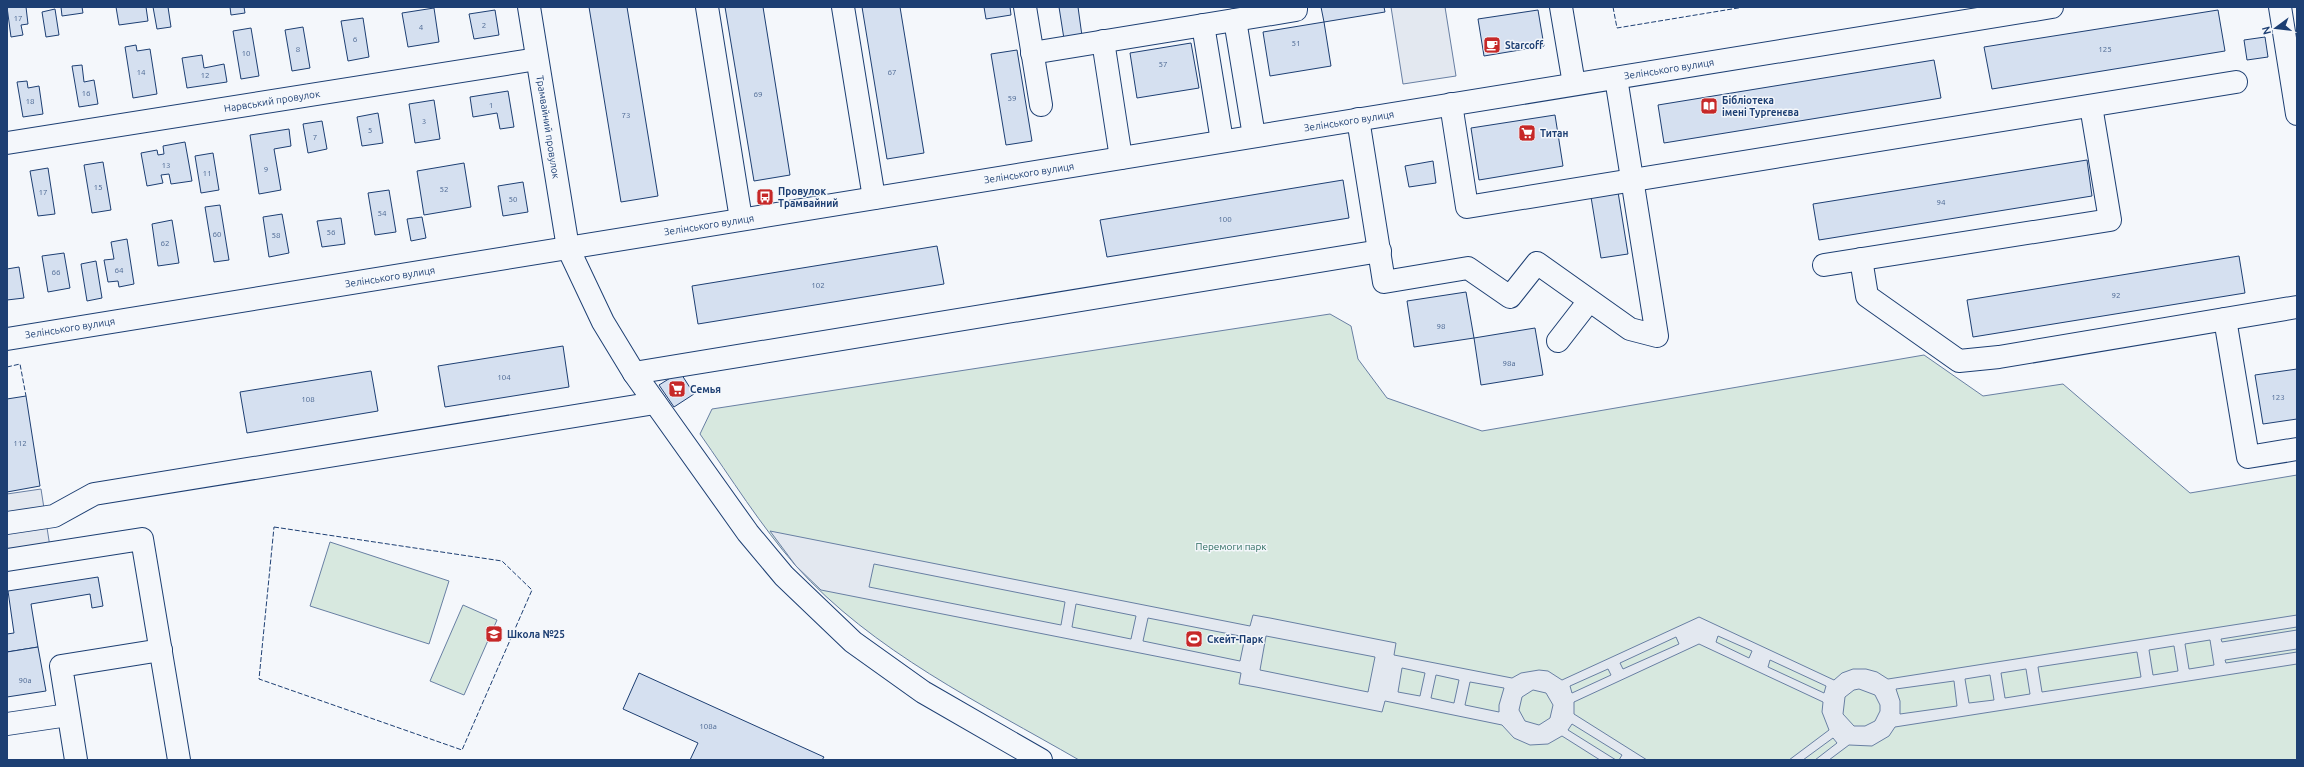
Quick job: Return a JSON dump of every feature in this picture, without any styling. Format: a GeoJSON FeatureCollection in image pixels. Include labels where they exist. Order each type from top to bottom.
{"type":"FeatureCollection","features":[{"type":"Feature","properties":{"kind":"street","name":"Трамвайний провулок"},"geometry":{"type":"LineString","coordinates":[[529,7],[568,248],[603,322],[634,373],[748,533],[784,576],[847,636],[923,692],[1020,754],[1041,760]]}},
{"type":"Feature","properties":{"kind":"street"},"geometry":{"type":"LineString","coordinates":[[707,7],[741,219]]}},
{"type":"Feature","properties":{"kind":"street"},"geometry":{"type":"LineString","coordinates":[[843,7],[874,198]]}},
{"type":"Feature","properties":{"kind":"street"},"geometry":{"type":"LineString","coordinates":[[1025,7],[1041,105]]}},
{"type":"Feature","properties":{"kind":"street"},"geometry":{"type":"LineString","coordinates":[[1032,52],[1296,10],[1296,7]]}},
{"type":"Feature","properties":{"kind":"street"},"geometry":{"type":"LineString","coordinates":[[1561,7],[1574,84]]}},
{"type":"Feature","properties":{"kind":"street","name":"Зелінського вулиця"},"geometry":{"type":"LineString","coordinates":[[7,338],[2052,7]]}},
{"type":"Feature","properties":{"kind":"street"},"geometry":{"type":"LineString","coordinates":[[2280,7],[2297,114]]}},
{"type":"Feature","properties":{"kind":"street"},"geometry":{"type":"LineString","coordinates":[[1235,20],[1254,136]]}},
{"type":"Feature","properties":{"kind":"street"},"geometry":{"type":"LineString","coordinates":[[1203,25],[1222,142]]}},
{"type":"Feature","properties":{"kind":"street"},"geometry":{"type":"LineString","coordinates":[[1103,41],[1121,158]]}},
{"type":"Feature","properties":{"kind":"street","name":"Нарвський провулок"},"geometry":{"type":"LineString","coordinates":[[7,143],[537,59]]}},
{"type":"Feature","properties":{"kind":"street"},"geometry":{"type":"LineString","coordinates":[[1358,119],[1384,282],[1468,268],[1510,297],[1537,264],[1630,329],[1657,336],[1616,78]]}},
{"type":"Feature","properties":{"kind":"street"},"geometry":{"type":"LineString","coordinates":[[1451,104],[1467,207],[2236,82]]}},
{"type":"Feature","properties":{"kind":"street"},"geometry":{"type":"LineString","coordinates":[[1824,265],[2110,220],[2091,106]]}},
{"type":"Feature","properties":{"kind":"street"},"geometry":{"type":"LineString","coordinates":[[634,373],[1380,252]]}},
{"type":"Feature","properties":{"kind":"street"},"geometry":{"type":"LineString","coordinates":[[1862,260],[1867,296],[1959,361],[2000,357],[2297,307]]}},
{"type":"Feature","properties":{"kind":"street"},"geometry":{"type":"LineString","coordinates":[[1558,341],[1589,301]]}},
{"type":"Feature","properties":{"kind":"street"},"geometry":{"type":"LineString","coordinates":[[2225,319],[2248,457],[2297,449]]}},
{"type":"Feature","properties":{"kind":"street"},"geometry":{"type":"LineString","coordinates":[[7,523],[54,516],[94,494],[655,403]]}},
{"type":"Feature","properties":{"kind":"street"},"geometry":{"type":"LineString","coordinates":[[7,560],[142,539],[180,760]]}},
{"type":"Feature","properties":{"kind":"street"},"geometry":{"type":"LineString","coordinates":[[76,760],[61,666],[161,650]]}},
{"type":"Feature","properties":{"kind":"street"},"geometry":{"type":"LineString","coordinates":[[7,724],[68,714]]}},
{"type":"Feature","properties":{"kind":"green space","name":"Перемоги парк"},"geometry":{"type":"Polygon","coordinates":[[[1330,314],[1351,326],[1358,359],[1387,398],[1482,431],[1924,355],[1983,396],[2063,384],[2190,493],[2297,475],[2297,760],[1079,760],[930,674],[893,650],[826,596],[783,551],[746,502],[700,434],[712,409],[1330,314]]]}},
{"type":"Feature","properties":{"kind":"green space"},"geometry":{"type":"Polygon","coordinates":[[[330,542],[449,581],[429,644],[310,606],[330,542]]]}},
{"type":"Feature","properties":{"kind":"green space"},"geometry":{"type":"Polygon","coordinates":[[[463,605],[497,620],[464,695],[430,681],[463,605]]]}},
{"type":"Feature","properties":{"kind":"shaded area"},"geometry":{"type":"Polygon","coordinates":[[[1391,7],[1445,7],[1456,76],[1403,84],[1391,7]]]}},
{"type":"Feature","properties":{"kind":"shaded area"},"geometry":{"type":"Polygon","coordinates":[[[41,489],[50,547],[7,553],[7,494],[41,489]]]}},
{"type":"Feature","properties":{"kind":"shaded area"},"geometry":{"type":"Polygon","coordinates":[[[770,531],[1250,626],[1253,615],[1270,618],[1396,643],[1394,655],[1512,678],[1521,673],[1539,670],[1548,671],[1562,680],[1699,617],[1834,680],[1842,673],[1853,669],[1866,669],[1877,672],[1888,679],[2297,615],[2297,627],[2221,639],[2222,642],[2297,630],[2297,649],[2225,660],[2226,663],[2297,652],[2297,664],[1895,727],[1889,736],[1872,746],[1849,745],[1829,760],[1815,760],[1837,743],[1833,738],[1803,760],[1789,760],[1829,730],[1822,712],[1823,702],[1699,644],[1574,702],[1574,714],[1647,760],[1619,760],[1622,755],[1572,724],[1568,730],[1616,760],[1600,760],[1562,736],[1548,744],[1530,745],[1514,738],[1502,725],[1385,701],[1382,712],[1239,684],[1241,673],[821,590],[796,566],[770,531]],[[874,564],[869,587],[1061,625],[1065,602],[874,564]],[[1076,604],[1072,627],[1131,639],[1136,616],[1076,604]],[[1148,618],[1143,641],[1240,661],[1245,637],[1148,618]],[[1266,636],[1260,670],[1368,692],[1375,657],[1266,636]],[[1718,636],[1716,642],[1749,658],[1752,651],[1718,636]],[[1676,637],[1620,663],[1623,669],[1679,644],[1676,637]],[[2210,640],[2185,644],[2189,669],[2214,665],[2210,640]],[[2174,646],[2149,650],[2153,675],[2178,671],[2174,646]],[[2137,652],[2038,667],[2042,692],[2141,677],[2137,652]],[[1770,660],[1768,667],[1824,693],[1826,686],[1770,660]],[[1402,668],[1398,692],[1420,696],[1425,673],[1402,668]],[[1608,669],[1570,686],[1572,693],[1611,675],[1608,669]],[[2026,669],[2001,673],[2005,698],[2030,694],[2026,669]],[[1436,675],[1431,698],[1454,703],[1459,680],[1436,675]],[[1990,675],[1965,679],[1969,703],[1994,700],[1990,675]],[[1954,681],[1896,689],[1900,701],[1900,714],[1957,706],[1954,681]],[[1470,682],[1465,705],[1499,712],[1499,705],[1504,688],[1470,682]],[[1859,689],[1854,690],[1845,697],[1843,714],[1854,726],[1865,726],[1875,721],[1880,711],[1880,705],[1875,695],[1859,689]],[[1533,690],[1522,697],[1519,710],[1525,721],[1539,725],[1550,718],[1553,705],[1546,693],[1533,690]]]}},
{"type":"Feature","properties":{"kind":"building"},"geometry":{"type":"Polygon","coordinates":[[[7,7],[26,7],[28,24],[21,25],[23,35],[11,37],[7,7]]]}},
{"type":"Feature","properties":{"kind":"building"},"geometry":{"type":"Polygon","coordinates":[[[61,7],[82,7],[83,13],[62,16],[61,7]]]}},
{"type":"Feature","properties":{"kind":"building"},"geometry":{"type":"Polygon","coordinates":[[[116,7],[146,7],[148,21],[119,25],[116,7]]]}},
{"type":"Feature","properties":{"kind":"building"},"geometry":{"type":"Polygon","coordinates":[[[153,7],[168,7],[171,27],[157,29],[153,7]]]}},
{"type":"Feature","properties":{"kind":"building"},"geometry":{"type":"Polygon","coordinates":[[[230,7],[244,7],[245,13],[231,15],[230,7]]]}},
{"type":"Feature","properties":{"kind":"building"},"geometry":{"type":"Polygon","coordinates":[[[589,7],[627,7],[658,196],[621,202],[589,7]]]}},
{"type":"Feature","properties":{"kind":"building"},"geometry":{"type":"Polygon","coordinates":[[[725,7],[763,7],[790,175],[754,181],[725,7]]]}},
{"type":"Feature","properties":{"kind":"building"},"geometry":{"type":"Polygon","coordinates":[[[862,7],[900,7],[924,153],[887,159],[862,7]]]}},
{"type":"Feature","properties":{"kind":"building"},"geometry":{"type":"Polygon","coordinates":[[[984,7],[1010,7],[1011,15],[986,19],[984,7]]]}},
{"type":"Feature","properties":{"kind":"building"},"geometry":{"type":"Polygon","coordinates":[[[1059,7],[1078,7],[1082,36],[1064,39],[1059,7]]]}},
{"type":"Feature","properties":{"kind":"building"},"geometry":{"type":"Polygon","coordinates":[[[1321,7],[1384,7],[1385,12],[1324,22],[1321,7]]]}},
{"type":"Feature","properties":{"kind":"building"},"geometry":{"type":"Polygon","coordinates":[[[434,8],[439,42],[408,47],[402,13],[434,8]]]}},
{"type":"Feature","properties":{"kind":"building"},"geometry":{"type":"Polygon","coordinates":[[[55,9],[59,35],[46,37],[42,12],[55,9]]]}},
{"type":"Feature","properties":{"kind":"building"},"geometry":{"type":"Polygon","coordinates":[[[495,10],[499,35],[474,39],[469,14],[495,10]]]}},
{"type":"Feature","properties":{"kind":"building"},"geometry":{"type":"Polygon","coordinates":[[[1538,10],[1544,46],[1484,56],[1478,19],[1538,10]]]}},
{"type":"Feature","properties":{"kind":"building"},"geometry":{"type":"Polygon","coordinates":[[[2218,10],[2225,51],[1992,89],[1984,47],[2218,10]]]}},
{"type":"Feature","properties":{"kind":"building"},"geometry":{"type":"Polygon","coordinates":[[[363,18],[369,57],[348,61],[341,21],[363,18]]]}},
{"type":"Feature","properties":{"kind":"building"},"geometry":{"type":"Polygon","coordinates":[[[1324,22],[1331,66],[1270,76],[1263,32],[1324,22]]]}},
{"type":"Feature","properties":{"kind":"building"},"geometry":{"type":"Polygon","coordinates":[[[303,27],[310,68],[292,71],[285,30],[303,27]]]}},
{"type":"Feature","properties":{"kind":"building"},"geometry":{"type":"Polygon","coordinates":[[[251,28],[259,76],[241,79],[233,31],[251,28]]]}},
{"type":"Feature","properties":{"kind":"building"},"geometry":{"type":"Polygon","coordinates":[[[2265,37],[2268,57],[2247,60],[2244,40],[2265,37]]]}},
{"type":"Feature","properties":{"kind":"building"},"geometry":{"type":"Polygon","coordinates":[[[1191,43],[1199,88],[1137,98],[1130,53],[1191,43]]]}},
{"type":"Feature","properties":{"kind":"building"},"geometry":{"type":"Polygon","coordinates":[[[136,45],[137,51],[150,49],[157,94],[133,98],[125,47],[136,45]]]}},
{"type":"Feature","properties":{"kind":"building"},"geometry":{"type":"Polygon","coordinates":[[[1017,50],[1032,141],[1006,145],[991,54],[1017,50]]]}},
{"type":"Feature","properties":{"kind":"building"},"geometry":{"type":"Polygon","coordinates":[[[202,55],[204,68],[224,64],[227,82],[187,88],[182,58],[202,55]]]}},
{"type":"Feature","properties":{"kind":"building"},"geometry":{"type":"Polygon","coordinates":[[[1934,60],[1941,98],[1664,143],[1658,105],[1934,60]]]}},
{"type":"Feature","properties":{"kind":"building"},"geometry":{"type":"Polygon","coordinates":[[[82,65],[84,82],[94,80],[98,104],[79,107],[72,66],[82,65]]]}},
{"type":"Feature","properties":{"kind":"building"},"geometry":{"type":"Polygon","coordinates":[[[27,81],[28,88],[39,86],[43,114],[23,117],[17,82],[27,81]]]}},
{"type":"Feature","properties":{"kind":"building"},"geometry":{"type":"Polygon","coordinates":[[[508,91],[514,127],[500,129],[497,113],[473,117],[470,97],[508,91]]]}},
{"type":"Feature","properties":{"kind":"building"},"geometry":{"type":"Polygon","coordinates":[[[434,100],[440,139],[415,143],[409,104],[434,100]]]}},
{"type":"Feature","properties":{"kind":"building"},"geometry":{"type":"Polygon","coordinates":[[[378,113],[383,143],[362,146],[357,117],[378,113]]]}},
{"type":"Feature","properties":{"kind":"building"},"geometry":{"type":"Polygon","coordinates":[[[1555,115],[1563,166],[1479,180],[1471,128],[1555,115]]]}},
{"type":"Feature","properties":{"kind":"building"},"geometry":{"type":"Polygon","coordinates":[[[322,121],[327,149],[308,153],[303,124],[322,121]]]}},
{"type":"Feature","properties":{"kind":"building"},"geometry":{"type":"Polygon","coordinates":[[[289,129],[291,146],[274,149],[281,190],[259,194],[250,135],[289,129]]]}},
{"type":"Feature","properties":{"kind":"building"},"geometry":{"type":"Polygon","coordinates":[[[185,142],[192,181],[171,184],[169,174],[161,175],[163,183],[147,186],[141,153],[157,150],[158,155],[164,154],[163,146],[185,142]]]}},
{"type":"Feature","properties":{"kind":"building"},"geometry":{"type":"Polygon","coordinates":[[[213,153],[219,190],[201,193],[195,156],[213,153]]]}},
{"type":"Feature","properties":{"kind":"building"},"geometry":{"type":"Polygon","coordinates":[[[2087,160],[2092,196],[1819,240],[1813,204],[2087,160]]]}},
{"type":"Feature","properties":{"kind":"building"},"geometry":{"type":"Polygon","coordinates":[[[1433,161],[1436,183],[1409,187],[1405,166],[1433,161]]]}},
{"type":"Feature","properties":{"kind":"building"},"geometry":{"type":"Polygon","coordinates":[[[103,162],[111,210],[92,213],[84,165],[103,162]]]}},
{"type":"Feature","properties":{"kind":"building"},"geometry":{"type":"Polygon","coordinates":[[[464,163],[471,207],[424,215],[417,171],[464,163]]]}},
{"type":"Feature","properties":{"kind":"building"},"geometry":{"type":"Polygon","coordinates":[[[48,168],[55,214],[38,216],[30,171],[48,168]]]}},
{"type":"Feature","properties":{"kind":"building"},"geometry":{"type":"Polygon","coordinates":[[[1343,180],[1349,218],[1107,257],[1100,220],[1343,180]]]}},
{"type":"Feature","properties":{"kind":"building"},"geometry":{"type":"Polygon","coordinates":[[[523,182],[528,212],[503,216],[498,186],[523,182]]]}},
{"type":"Feature","properties":{"kind":"building"},"geometry":{"type":"Polygon","coordinates":[[[389,190],[396,232],[375,235],[368,193],[389,190]]]}},
{"type":"Feature","properties":{"kind":"building"},"geometry":{"type":"Polygon","coordinates":[[[1618,192],[1628,254],[1601,258],[1591,197],[1618,192]]]}},
{"type":"Feature","properties":{"kind":"building"},"geometry":{"type":"Polygon","coordinates":[[[220,205],[229,260],[214,262],[205,207],[220,205]]]}},
{"type":"Feature","properties":{"kind":"building"},"geometry":{"type":"Polygon","coordinates":[[[282,214],[289,253],[269,257],[263,217],[282,214]]]}},
{"type":"Feature","properties":{"kind":"building"},"geometry":{"type":"Polygon","coordinates":[[[422,217],[426,238],[411,241],[407,219],[422,217]]]}},
{"type":"Feature","properties":{"kind":"building"},"geometry":{"type":"Polygon","coordinates":[[[341,218],[345,244],[322,247],[317,221],[341,218]]]}},
{"type":"Feature","properties":{"kind":"building"},"geometry":{"type":"Polygon","coordinates":[[[172,220],[179,263],[158,266],[152,224],[172,220]]]}},
{"type":"Feature","properties":{"kind":"building"},"geometry":{"type":"Polygon","coordinates":[[[127,239],[134,284],[119,287],[118,281],[108,282],[104,260],[114,259],[111,242],[127,239]]]}},
{"type":"Feature","properties":{"kind":"building"},"geometry":{"type":"Polygon","coordinates":[[[937,246],[944,284],[698,324],[692,286],[937,246]]]}},
{"type":"Feature","properties":{"kind":"building"},"geometry":{"type":"Polygon","coordinates":[[[64,253],[70,288],[48,292],[42,256],[64,253]]]}},
{"type":"Feature","properties":{"kind":"building"},"geometry":{"type":"Polygon","coordinates":[[[2239,256],[2245,293],[1973,337],[1967,300],[2239,256]]]}},
{"type":"Feature","properties":{"kind":"building"},"geometry":{"type":"Polygon","coordinates":[[[96,261],[102,298],[87,301],[81,264],[96,261]]]}},
{"type":"Feature","properties":{"kind":"building"},"geometry":{"type":"Polygon","coordinates":[[[19,267],[24,298],[7,300],[7,269],[19,267]]]}},
{"type":"Feature","properties":{"kind":"building"},"geometry":{"type":"Polygon","coordinates":[[[1466,292],[1474,338],[1414,347],[1407,301],[1466,292]]]}},
{"type":"Feature","properties":{"kind":"building"},"geometry":{"type":"Polygon","coordinates":[[[1535,328],[1543,375],[1481,385],[1474,338],[1535,328]]]}},
{"type":"Feature","properties":{"kind":"building"},"geometry":{"type":"Polygon","coordinates":[[[563,346],[569,387],[445,407],[438,366],[563,346]]]}},
{"type":"Feature","properties":{"kind":"building"},"geometry":{"type":"Polygon","coordinates":[[[2297,369],[2297,419],[2263,424],[2255,375],[2297,369]]]}},
{"type":"Feature","properties":{"kind":"building"},"geometry":{"type":"Polygon","coordinates":[[[371,371],[378,411],[247,433],[240,392],[371,371]]]}},
{"type":"Feature","properties":{"kind":"building"},"geometry":{"type":"Polygon","coordinates":[[[680,372],[694,394],[674,407],[659,385],[680,372]]]}},
{"type":"Feature","properties":{"kind":"building"},"geometry":{"type":"Polygon","coordinates":[[[26,396],[40,486],[7,492],[7,399],[26,396]]]}},
{"type":"Feature","properties":{"kind":"building"},"geometry":{"type":"Polygon","coordinates":[[[98,577],[103,606],[92,608],[90,594],[31,604],[38,647],[7,652],[7,634],[14,633],[8,591],[98,577]]]}},
{"type":"Feature","properties":{"kind":"building"},"geometry":{"type":"Polygon","coordinates":[[[38,647],[46,691],[7,697],[7,652],[38,647]]]}},
{"type":"Feature","properties":{"kind":"building"},"geometry":{"type":"Polygon","coordinates":[[[639,673],[824,757],[822,760],[690,760],[698,743],[623,709],[639,673]]]}},
{"type":"Feature","properties":{"kind":"fence"},"geometry":{"type":"LineString","coordinates":[[1613,7],[1617,28],[1744,7]]}},
{"type":"Feature","properties":{"kind":"fence"},"geometry":{"type":"LineString","coordinates":[[7,367],[20,364],[26,396]]}},
{"type":"Feature","properties":{"kind":"fence"},"geometry":{"type":"LineString","coordinates":[[274,527],[502,561],[532,590],[462,750],[259,679],[274,527]]}},
{"type":"Feature","properties":{"kind":"place","name":"Starcoff"},"geometry":{"type":"Point","coordinates":[1492,45]}},
{"type":"Feature","properties":{"kind":"place","name":"Бібліотека імені Тургенєва"},"geometry":{"type":"Point","coordinates":[1709,106]}},
{"type":"Feature","properties":{"kind":"place","name":"Титан"},"geometry":{"type":"Point","coordinates":[1527,133]}},
{"type":"Feature","properties":{"kind":"place","name":"Провулок Трамвайний"},"geometry":{"type":"Point","coordinates":[765,197]}},
{"type":"Feature","properties":{"kind":"place","name":"Семья"},"geometry":{"type":"Point","coordinates":[677,389]}},
{"type":"Feature","properties":{"kind":"place","name":"Школа №25"},"geometry":{"type":"Point","coordinates":[494,634]}},
{"type":"Feature","properties":{"kind":"place","name":"Скейт-Парк"},"geometry":{"type":"Point","coordinates":[1194,639]}}]}
